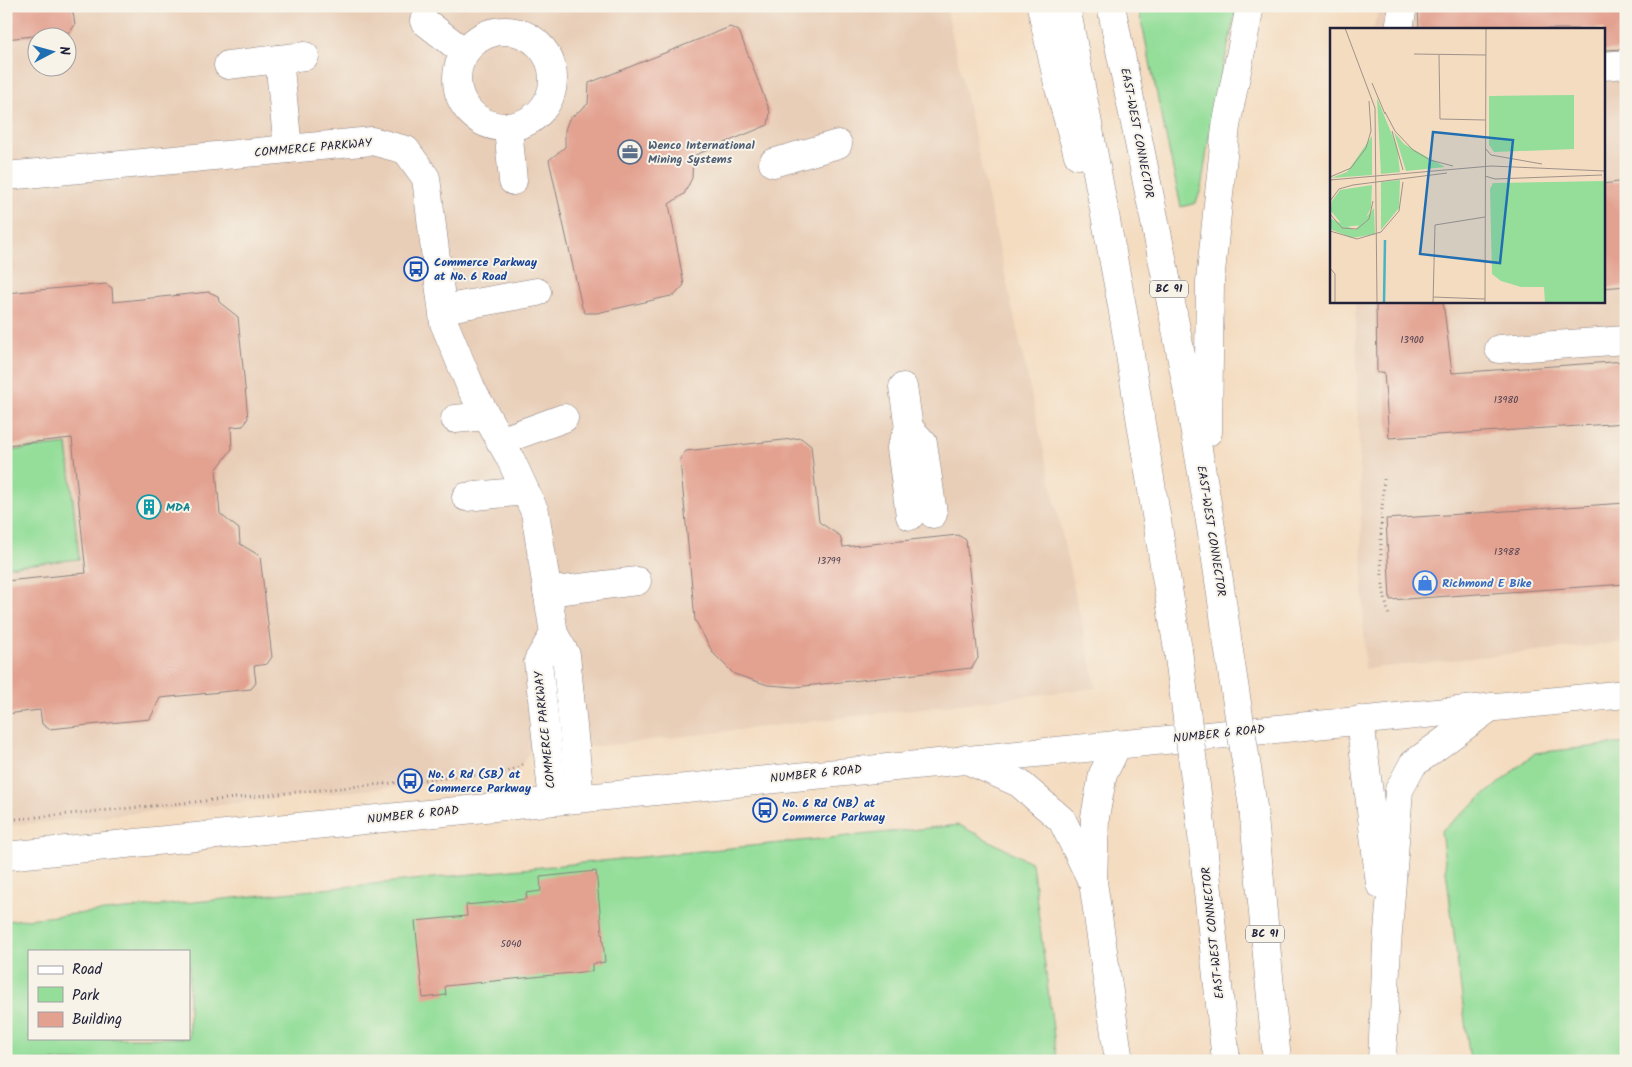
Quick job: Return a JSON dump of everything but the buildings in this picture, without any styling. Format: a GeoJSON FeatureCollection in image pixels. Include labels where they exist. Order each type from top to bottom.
{"type":"FeatureCollection","features":[{"type":"Feature","properties":{"kind":"main road"},"geometry":{"type":"LineString","coordinates":[[1041,6],[1059,88],[1122,306]]}},
{"type":"Feature","properties":{"kind":"main road","name":"EAST-WEST CONNECTOR"},"geometry":{"type":"LineString","coordinates":[[1066,6],[1122,306],[1178,650],[1200,816],[1226,1061]]}},
{"type":"Feature","properties":{"kind":"main road","name":"EAST-WEST CONNECTOR"},"geometry":{"type":"LineString","coordinates":[[1111,6],[1174,315],[1219,573],[1252,807],[1277,1061]]}},
{"type":"Feature","properties":{"kind":"main road"},"geometry":{"type":"LineString","coordinates":[[1219,573],[1207,416],[1210,282],[1226,126],[1250,6]]}},
{"type":"Feature","properties":{"kind":"main road"},"geometry":{"type":"LineString","coordinates":[[1399,28],[1403,6]]}},
{"type":"Feature","properties":{"kind":"main road"},"geometry":{"type":"LineString","coordinates":[[424,21],[464,52]]}},
{"type":"Feature","properties":{"kind":"main road"},"geometry":{"type":"LineString","coordinates":[[506,30],[523,33],[537,41],[548,54],[554,78],[554,86],[548,102],[538,115],[524,124],[508,127],[492,126],[479,120],[468,109],[460,96],[457,81],[458,66],[464,52],[476,40],[490,32],[506,30]]}},
{"type":"Feature","properties":{"kind":"main road"},"geometry":{"type":"LineString","coordinates":[[228,65],[306,56]]}},
{"type":"Feature","properties":{"kind":"main road"},"geometry":{"type":"LineString","coordinates":[[279,59],[288,149]]}},
{"type":"Feature","properties":{"kind":"main road"},"geometry":{"type":"LineString","coordinates":[[1604,66],[1626,64]]}},
{"type":"Feature","properties":{"kind":"main road"},"geometry":{"type":"LineString","coordinates":[[508,127],[513,181]]}},
{"type":"Feature","properties":{"kind":"main road","name":"COMMERCE PARKWAY"},"geometry":{"type":"LineString","coordinates":[[6,176],[372,140],[406,150],[426,178],[444,323],[472,390],[500,440],[535,512],[554,634],[566,656],[580,798]]}},
{"type":"Feature","properties":{"kind":"main road"},"geometry":{"type":"LineString","coordinates":[[773,163],[838,144]]}},
{"type":"Feature","properties":{"kind":"main road"},"geometry":{"type":"LineString","coordinates":[[443,309],[537,292]]}},
{"type":"Feature","properties":{"kind":"main road"},"geometry":{"type":"LineString","coordinates":[[1499,349],[1626,340]]}},
{"type":"Feature","properties":{"kind":"main road"},"geometry":{"type":"LineString","coordinates":[[903,387],[909,428],[923,443],[922,515]]}},
{"type":"Feature","properties":{"kind":"main road"},"geometry":{"type":"LineString","coordinates":[[455,419],[486,416]]}},
{"type":"Feature","properties":{"kind":"main road"},"geometry":{"type":"LineString","coordinates":[[500,440],[564,418]]}},
{"type":"Feature","properties":{"kind":"main road"},"geometry":{"type":"LineString","coordinates":[[466,497],[525,491]]}},
{"type":"Feature","properties":{"kind":"main road"},"geometry":{"type":"LineString","coordinates":[[547,592],[637,581]]}},
{"type":"Feature","properties":{"kind":"main road","name":"COMMERCE PARKWAY"},"geometry":{"type":"LineString","coordinates":[[552,801],[538,661],[554,634]]}},
{"type":"Feature","properties":{"kind":"main road","name":"NUMBER 6 ROAD"},"geometry":{"type":"LineString","coordinates":[[6,856],[1626,694]]}},
{"type":"Feature","properties":{"kind":"main road"},"geometry":{"type":"LineString","coordinates":[[1382,1061],[1387,945],[1399,790],[1413,764],[1491,707]]}},
{"type":"Feature","properties":{"kind":"main road"},"geometry":{"type":"LineString","coordinates":[[1360,720],[1387,945]]}},
{"type":"Feature","properties":{"kind":"main road"},"geometry":{"type":"LineString","coordinates":[[1118,744],[1103,774],[1094,817],[1093,882],[1119,1061]]}},
{"type":"Feature","properties":{"kind":"main road"},"geometry":{"type":"LineString","coordinates":[[965,759],[1019,783],[1062,820],[1093,882]]}},
{"type":"Feature","properties":{"kind":"path"},"geometry":{"type":"LineString","coordinates":[[1384,479],[1381,519],[1384,600],[1389,616]]}},
{"type":"Feature","properties":{"kind":"path"},"geometry":{"type":"LineString","coordinates":[[6,820],[507,772],[529,761]]}},
{"type":"Feature","properties":{"kind":"shaded area"},"geometry":{"type":"Polygon","coordinates":[[[6,6],[946,6],[1096,688],[529,753],[515,775],[6,826],[6,6]]]}},
{"type":"Feature","properties":{"kind":"shaded area"},"geometry":{"type":"Polygon","coordinates":[[[1380,6],[1626,6],[1626,642],[1365,669],[1355,302],[1604,302],[1604,28],[1373,28],[1380,6]]]}},
{"type":"Feature","properties":{"kind":"green space"},"geometry":{"type":"Polygon","coordinates":[[[1138,6],[1237,6],[1212,118],[1201,189],[1196,203],[1181,207],[1138,6]]]}},
{"type":"Feature","properties":{"kind":"green space"},"geometry":{"type":"Polygon","coordinates":[[[67,444],[79,559],[6,567],[6,451],[67,444]]]}},
{"type":"Feature","properties":{"kind":"green space"},"geometry":{"type":"Polygon","coordinates":[[[1626,743],[1626,1061],[1470,1061],[1441,831],[1535,753],[1626,743]]]}},
{"type":"Feature","properties":{"kind":"green space"},"geometry":{"type":"Polygon","coordinates":[[[959,825],[1032,863],[1057,1061],[6,1061],[6,921],[959,825]]]}},
{"type":"Feature","properties":{"kind":"place","name":"Wenco International Mining Systems"},"geometry":{"type":"Point","coordinates":[630,152]}},
{"type":"Feature","properties":{"kind":"place","name":"Commerce Parkway at No. 6 Road"},"geometry":{"type":"Point","coordinates":[416,269]}},
{"type":"Feature","properties":{"kind":"place","name":"MDA"},"geometry":{"type":"Point","coordinates":[149,507]}},
{"type":"Feature","properties":{"kind":"place","name":"Richmond E Bike"},"geometry":{"type":"Point","coordinates":[1425,583]}},
{"type":"Feature","properties":{"kind":"place","name":"No. 6 Rd (SB) at Commerce Parkway"},"geometry":{"type":"Point","coordinates":[410,781]}},
{"type":"Feature","properties":{"kind":"place","name":"No. 6 Rd (NB) at Commerce Parkway"},"geometry":{"type":"Point","coordinates":[765,810]}}]}
